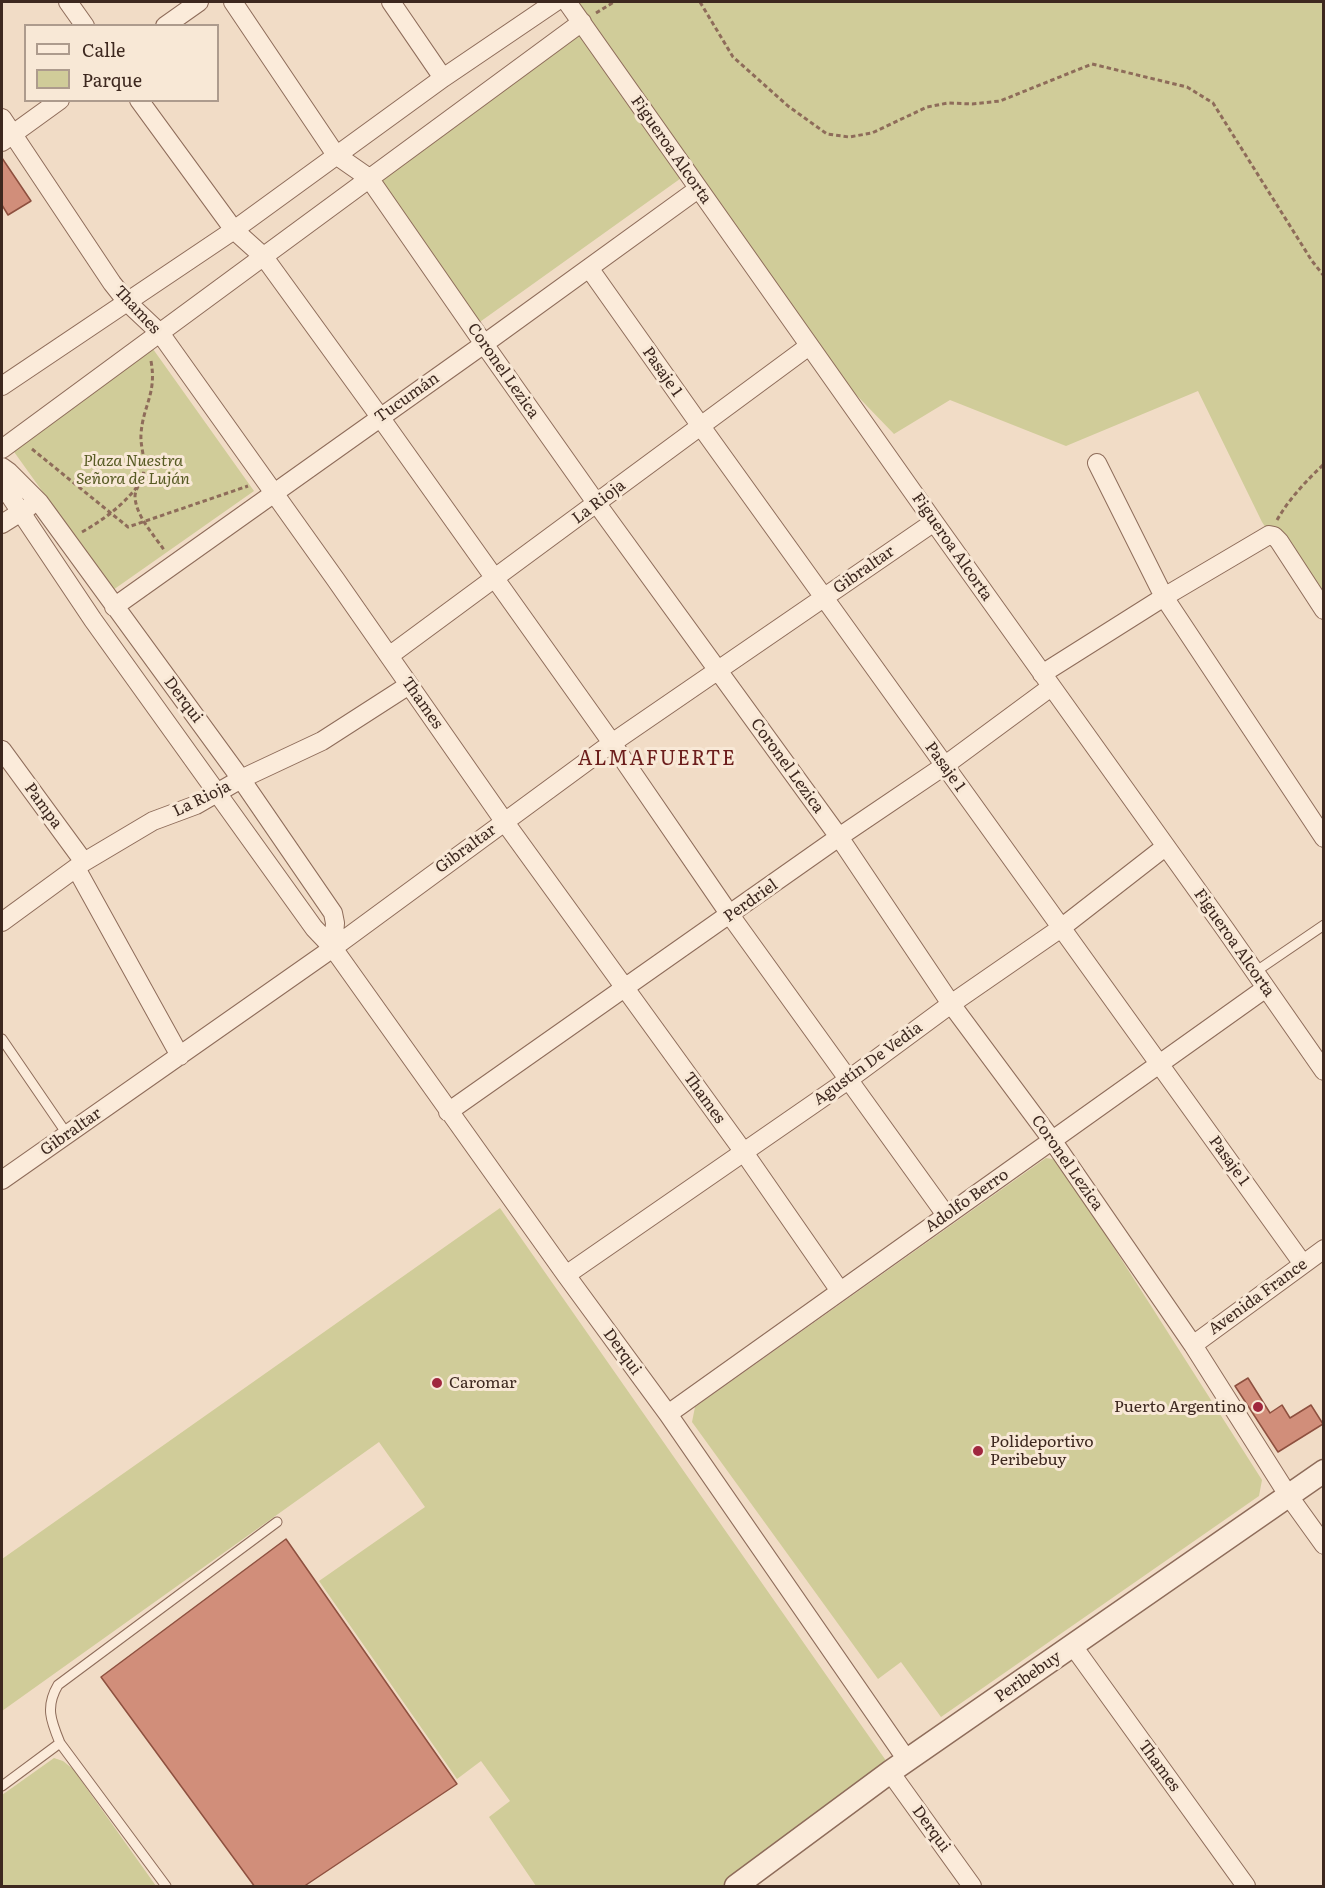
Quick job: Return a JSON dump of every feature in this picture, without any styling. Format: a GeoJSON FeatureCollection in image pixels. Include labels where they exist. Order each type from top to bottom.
{"type":"FeatureCollection","features":[{"type":"Feature","properties":{"kind":"street"},"geometry":{"type":"LineString","coordinates":[[68,2],[84,24]]}},
{"type":"Feature","properties":{"kind":"street"},"geometry":{"type":"LineString","coordinates":[[168,24],[199,2]]}},
{"type":"Feature","properties":{"kind":"street","name":"Coronel Lezica"},"geometry":{"type":"LineString","coordinates":[[233,2],[336,155],[369,178],[597,504],[839,837],[951,1004],[1052,1140],[1192,1345],[1288,1495],[1323,1545]]}},
{"type":"Feature","properties":{"kind":"street"},"geometry":{"type":"LineString","coordinates":[[390,2],[443,78]]}},
{"type":"Feature","properties":{"kind":"street"},"geometry":{"type":"LineString","coordinates":[[2,386],[234,231],[443,78],[555,2]]}},
{"type":"Feature","properties":{"kind":"street","name":"Figueroa Alcorta"},"geometry":{"type":"LineString","coordinates":[[567,2],[1323,1071]]}},
{"type":"Feature","properties":{"kind":"street"},"geometry":{"type":"LineString","coordinates":[[2,449],[582,22]]}},
{"type":"Feature","properties":{"kind":"street"},"geometry":{"type":"LineString","coordinates":[[7,137],[57,102]]}},
{"type":"Feature","properties":{"kind":"street"},"geometry":{"type":"LineString","coordinates":[[140,102],[234,231],[264,257],[380,417],[612,743],[730,915],[946,1215]]}},
{"type":"Feature","properties":{"kind":"street","name":"Thames"},"geometry":{"type":"LineString","coordinates":[[2,118],[7,137],[127,302],[268,486],[504,821],[743,1151],[840,1291]]}},
{"type":"Feature","properties":{"kind":"street","name":"Tucumán"},"geometry":{"type":"LineString","coordinates":[[114,607],[174,563],[268,486],[380,417],[698,189]]}},
{"type":"Feature","properties":{"kind":"street","name":"Pasaje 1"},"geometry":{"type":"LineString","coordinates":[[589,268],[1303,1264]]}},
{"type":"Feature","properties":{"kind":"street","name":"La Rioja"},"geometry":{"type":"LineString","coordinates":[[389,656],[809,346]]}},
{"type":"Feature","properties":{"kind":"street"},"geometry":{"type":"LineString","coordinates":[[1096,463],[1164,597],[1323,838]]}},
{"type":"Feature","properties":{"kind":"street","name":"Derqui"},"geometry":{"type":"LineString","coordinates":[[2,467],[39,502],[241,778],[333,913],[333,948]]}},
{"type":"Feature","properties":{"kind":"street","name":"Derqui"},"geometry":{"type":"LineString","coordinates":[[2,484],[93,620],[315,928],[333,948],[448,1112],[668,1414],[899,1766],[972,1887]]}},
{"type":"Feature","properties":{"kind":"street"},"geometry":{"type":"LineString","coordinates":[[2,524],[39,502]]}},
{"type":"Feature","properties":{"kind":"street","name":"Gibraltar"},"geometry":{"type":"LineString","coordinates":[[2,1180],[333,948],[612,743],[934,522]]}},
{"type":"Feature","properties":{"kind":"street"},"geometry":{"type":"LineString","coordinates":[[1269,536],[1274,536],[1279,541],[1323,610]]}},
{"type":"Feature","properties":{"kind":"street","name":"Perdriel"},"geometry":{"type":"LineString","coordinates":[[448,1112],[839,837],[944,766],[1047,680],[1164,597],[1269,536]]}},
{"type":"Feature","properties":{"kind":"street","name":"La Rioja"},"geometry":{"type":"LineString","coordinates":[[2,922],[80,865],[153,821],[196,805],[241,778],[322,741],[409,685]]}},
{"type":"Feature","properties":{"kind":"street","name":"Pampa"},"geometry":{"type":"LineString","coordinates":[[2,750],[80,865],[180,1056]]}},
{"type":"Feature","properties":{"kind":"street","name":"Agustín De Vedia"},"geometry":{"type":"LineString","coordinates":[[566,1275],[848,1080],[951,1004],[1061,928],[1165,847]]}},
{"type":"Feature","properties":{"kind":"street","name":"Adolfo Berro"},"geometry":{"type":"LineString","coordinates":[[668,1414],[1266,988]]}},
{"type":"Feature","properties":{"kind":"street","name":"Avenida France"},"geometry":{"type":"LineString","coordinates":[[1192,1345],[1323,1249]]}},
{"type":"Feature","properties":{"kind":"street","name":"Peribebuy"},"geometry":{"type":"LineString","coordinates":[[736,1887],[899,1766],[1323,1471]]}},
{"type":"Feature","properties":{"kind":"street","name":"Thames"},"geometry":{"type":"LineString","coordinates":[[1073,1646],[1246,1887]]}},
{"type":"Feature","properties":{"kind":"lane"},"geometry":{"type":"LineString","coordinates":[[1255,972],[1323,925]]}},
{"type":"Feature","properties":{"kind":"lane"},"geometry":{"type":"LineString","coordinates":[[2,1039],[67,1134]]}},
{"type":"Feature","properties":{"kind":"lane"},"geometry":{"type":"LineString","coordinates":[[166,1887],[60,1743],[51,1721],[50,1704],[58,1685],[277,1522]]}},
{"type":"Feature","properties":{"kind":"lane"},"geometry":{"type":"LineString","coordinates":[[2,1786],[60,1743]]}},
{"type":"Feature","properties":{"kind":"path"},"geometry":{"type":"LineString","coordinates":[[700,2],[733,57],[788,106],[827,134],[849,137],[872,133],[927,107],[948,102],[972,104],[1000,101],[1092,64],[1187,87],[1213,103],[1323,276]]}},
{"type":"Feature","properties":{"kind":"path"},"geometry":{"type":"LineString","coordinates":[[154,337],[154,380],[141,433],[143,476],[135,496],[145,521],[174,563]]}},
{"type":"Feature","properties":{"kind":"path"},"geometry":{"type":"LineString","coordinates":[[17,437],[128,527],[268,486]]}},
{"type":"Feature","properties":{"kind":"path"},"geometry":{"type":"LineString","coordinates":[[1269,536],[1284,508],[1323,464]]}},
{"type":"Feature","properties":{"kind":"path"},"geometry":{"type":"LineString","coordinates":[[66,541],[111,513],[138,486]]}},
{"type":"Feature","properties":{"kind":"green space"},"geometry":{"type":"Polygon","coordinates":[[[567,2],[1323,2],[1323,614],[1262,522],[1198,391],[1066,446],[950,400],[894,434],[809,346],[567,2]]]}},
{"type":"Feature","properties":{"kind":"green space"},"geometry":{"type":"Polygon","coordinates":[[[579,31],[684,176],[477,324],[372,179],[579,31]]]}},
{"type":"Feature","properties":{"kind":"green space","name":"Plaza Nuestra Señora de Luján"},"geometry":{"type":"Polygon","coordinates":[[[153,349],[254,491],[113,590],[12,449],[153,349]]]}},
{"type":"Feature","properties":{"kind":"green space","name":"Polideportivo Peribebuy"},"geometry":{"type":"Polygon","coordinates":[[[1046,1158],[1058,1160],[1262,1480],[1259,1496],[941,1717],[901,1662],[878,1679],[692,1422],[695,1407],[1046,1158]]]}},
{"type":"Feature","properties":{"kind":"green space","name":"Caromar"},"geometry":{"type":"Polygon","coordinates":[[[500,1208],[889,1765],[722,1886],[536,1886],[489,1817],[510,1801],[481,1761],[457,1779],[319,1581],[425,1507],[379,1442],[2,1711],[2,1559],[500,1208]]]}},
{"type":"Feature","properties":{"kind":"green space"},"geometry":{"type":"Polygon","coordinates":[[[54,1758],[63,1761],[73,1769],[156,1886],[2,1886],[2,1795],[54,1758]]]}},
{"type":"Feature","properties":{"kind":"building"},"geometry":{"type":"Polygon","coordinates":[[[2,158],[31,201],[8,215],[2,205],[2,158]]]}},
{"type":"Feature","properties":{"kind":"building","name":"Puerto Argentino"},"geometry":{"type":"Polygon","coordinates":[[[1248,1378],[1270,1413],[1282,1405],[1290,1418],[1311,1405],[1323,1424],[1278,1452],[1235,1386],[1248,1378]]]}},
{"type":"Feature","properties":{"kind":"building"},"geometry":{"type":"Polygon","coordinates":[[[286,1539],[457,1784],[303,1887],[255,1887],[101,1677],[286,1539]]]}},
{"type":"Feature","properties":{"kind":"place","name":"Caromar"},"geometry":{"type":"Point","coordinates":[437,1383]}},
{"type":"Feature","properties":{"kind":"place","name":"Puerto Argentino"},"geometry":{"type":"Point","coordinates":[1258,1407]}},
{"type":"Feature","properties":{"kind":"place","name":"Polideportivo Peribebuy"},"geometry":{"type":"Point","coordinates":[978,1451]}},
{"type":"Feature","properties":{"kind":"district","name":"ALMAFUERTE"},"geometry":{"type":"Point","coordinates":[657,759]}}]}
